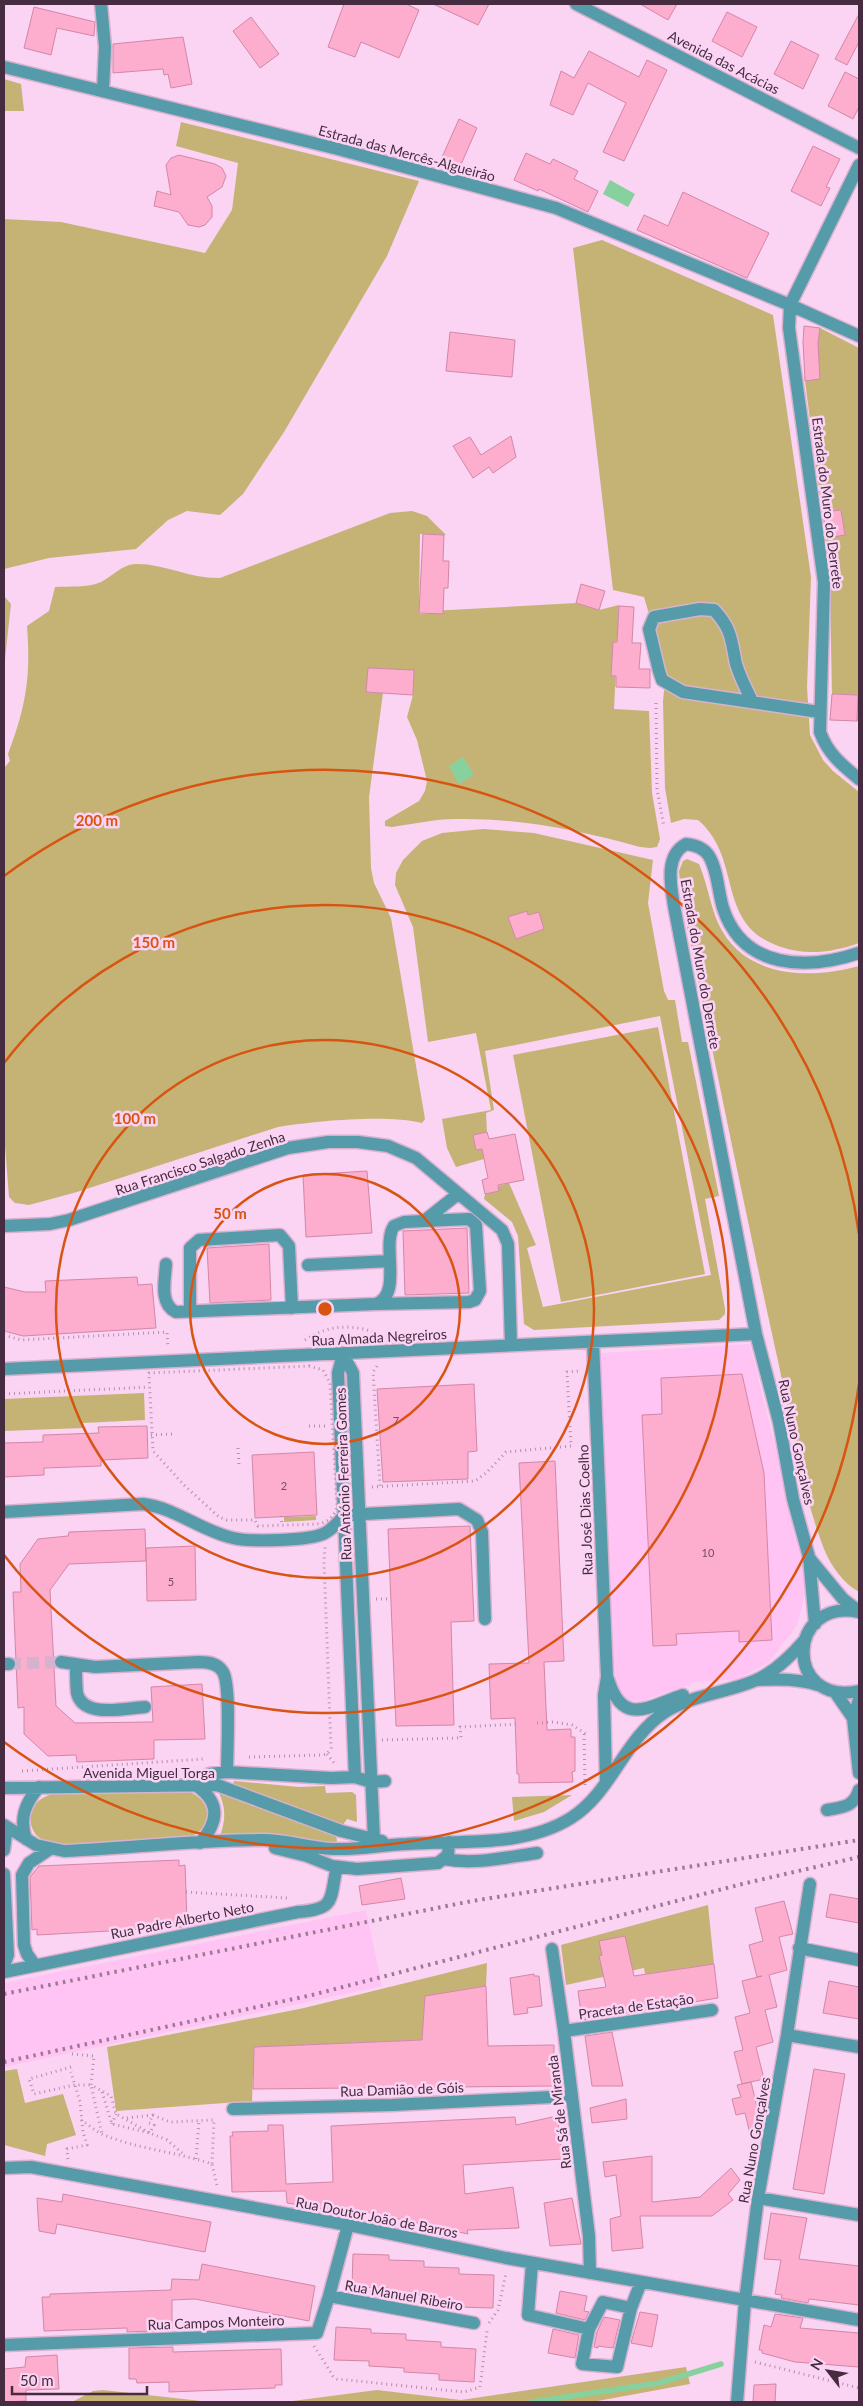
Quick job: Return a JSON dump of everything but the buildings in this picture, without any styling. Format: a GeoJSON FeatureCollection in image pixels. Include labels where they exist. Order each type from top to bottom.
{"type":"FeatureCollection","features":[{"type":"Feature","properties":{"kind":"street"},"geometry":{"type":"LineString","coordinates":[[102,4],[105,47],[103,91]]}},
{"type":"Feature","properties":{"kind":"street","name":"Avenida das Acácias"},"geometry":{"type":"LineString","coordinates":[[576,4],[859,148]]}},
{"type":"Feature","properties":{"kind":"street","name":"Estrada das Mercês-Algueirão"},"geometry":{"type":"LineString","coordinates":[[4,66],[338,149],[556,208],[790,305],[859,336]]}},
{"type":"Feature","properties":{"kind":"street"},"geometry":{"type":"LineString","coordinates":[[790,305],[859,165]]}},
{"type":"Feature","properties":{"kind":"street","name":"Estrada do Muro do Derrete"},"geometry":{"type":"LineString","coordinates":[[790,305],[789,328],[824,582],[819,712],[820,732],[824,743],[837,761],[859,779]]}},
{"type":"Feature","properties":{"kind":"street"},"geometry":{"type":"LineString","coordinates":[[752,701],[742,683],[736,664],[731,635],[726,622],[714,610],[700,609],[654,617],[649,629],[662,680],[683,692],[819,712]]}},
{"type":"Feature","properties":{"kind":"street","name":"Estrada do Muro do Derrete"},"geometry":{"type":"LineString","coordinates":[[756,1334],[674,906],[670,870],[676,853],[686,844],[700,847],[706,852],[713,866],[720,897],[729,923],[738,935],[755,950],[786,962],[803,964],[823,963],[859,953]]}},
{"type":"Feature","properties":{"kind":"street","name":"Rua Francisco Salgado Zenha"},"geometry":{"type":"LineString","coordinates":[[4,1226],[69,1220],[288,1148],[328,1142],[371,1143],[403,1151],[426,1165],[498,1226],[507,1239],[511,1345]]}},
{"type":"Feature","properties":{"kind":"street"},"geometry":{"type":"LineString","coordinates":[[424,1221],[458,1194]]}},
{"type":"Feature","properties":{"kind":"street"},"geometry":{"type":"LineString","coordinates":[[166,1264],[165,1300],[171,1310],[176,1312],[469,1302],[475,1300],[480,1292],[476,1225],[470,1219],[404,1222],[394,1226],[390,1236],[390,1287],[383,1300],[376,1304]]}},
{"type":"Feature","properties":{"kind":"street"},"geometry":{"type":"LineString","coordinates":[[190,1311],[190,1248],[199,1240],[280,1235],[289,1246],[292,1308]]}},
{"type":"Feature","properties":{"kind":"street"},"geometry":{"type":"LineString","coordinates":[[308,1265],[390,1261]]}},
{"type":"Feature","properties":{"kind":"street","name":"Rua Almada Negreiros"},"geometry":{"type":"LineString","coordinates":[[4,1369],[756,1334]]}},
{"type":"Feature","properties":{"kind":"street","name":"Rua Nuno Gonçalves"},"geometry":{"type":"LineString","coordinates":[[756,1334],[779,1422],[793,1499],[809,1557],[815,1624]]}},
{"type":"Feature","properties":{"kind":"street","name":"Rua José Dias Coelho"},"geometry":{"type":"LineString","coordinates":[[593,1342],[607,1677],[604,1695],[606,1782]]}},
{"type":"Feature","properties":{"kind":"street","name":"Rua António Ferreira Gomes"},"geometry":{"type":"LineString","coordinates":[[343,1354],[353,1372],[374,1840]]}},
{"type":"Feature","properties":{"kind":"street","name":"Rua António Ferreira Gomes"},"geometry":{"type":"LineString","coordinates":[[343,1354],[338,1373],[356,1777]]}},
{"type":"Feature","properties":{"kind":"street"},"geometry":{"type":"LineString","coordinates":[[4,1512],[143,1504],[156,1505],[233,1538],[260,1540],[316,1536],[329,1531],[345,1515],[459,1509],[469,1513],[477,1520],[482,1532],[484,1619]]}},
{"type":"Feature","properties":{"kind":"street","name":"Rua Nuno Gonçalves"},"geometry":{"type":"LineString","coordinates":[[809,1557],[836,1592],[859,1612]]}},
{"type":"Feature","properties":{"kind":"street"},"geometry":{"type":"LineString","coordinates":[[815,1624],[822,1616],[834,1610],[859,1612]]}},
{"type":"Feature","properties":{"kind":"street","name":"Avenida Miguel Torga"},"geometry":{"type":"LineString","coordinates":[[756,1681],[776,1668],[804,1641],[815,1624]]}},
{"type":"Feature","properties":{"kind":"street"},"geometry":{"type":"LineString","coordinates":[[804,1641],[802,1655],[804,1666],[818,1685]]}},
{"type":"Feature","properties":{"kind":"street"},"geometry":{"type":"LineString","coordinates":[[61,1662],[95,1667],[208,1662],[219,1667],[223,1672],[226,1686],[227,1772]]}},
{"type":"Feature","properties":{"kind":"street"},"geometry":{"type":"LineString","coordinates":[[76,1665],[78,1694],[84,1705],[95,1710],[145,1707]]}},
{"type":"Feature","properties":{"kind":"street","name":"Rua José Dias Coelho"},"geometry":{"type":"LineString","coordinates":[[607,1677],[615,1698],[621,1705],[637,1710],[691,1692],[712,1693]]}},
{"type":"Feature","properties":{"kind":"street","name":"Avenida Miguel Torga"},"geometry":{"type":"LineString","coordinates":[[5,1826],[26,1839],[50,1849],[84,1850],[266,1840],[334,1849],[512,1838],[553,1828],[572,1817],[590,1802],[630,1746],[656,1718],[673,1707],[712,1693],[756,1681],[781,1678],[802,1680],[835,1692]]}},
{"type":"Feature","properties":{"kind":"street"},"geometry":{"type":"LineString","coordinates":[[835,1692],[859,1691]]}},
{"type":"Feature","properties":{"kind":"street"},"geometry":{"type":"LineString","coordinates":[[835,1692],[853,1718]]}},
{"type":"Feature","properties":{"kind":"street"},"geometry":{"type":"LineString","coordinates":[[859,1700],[853,1718],[859,1768]]}},
{"type":"Feature","properties":{"kind":"street"},"geometry":{"type":"LineString","coordinates":[[200,1843],[211,1828],[214,1819],[214,1808],[204,1790],[194,1784],[209,1774],[227,1772],[331,1778],[356,1777],[371,1782],[385,1781]]}},
{"type":"Feature","properties":{"kind":"street","name":"Avenida Miguel Torga"},"geometry":{"type":"LineString","coordinates":[[4,1788],[217,1785],[341,1831],[374,1840],[406,1844]]}},
{"type":"Feature","properties":{"kind":"street"},"geometry":{"type":"LineString","coordinates":[[26,1839],[22,1829],[25,1808],[31,1796],[39,1787]]}},
{"type":"Feature","properties":{"kind":"street"},"geometry":{"type":"LineString","coordinates":[[828,1810],[848,1806],[854,1802],[859,1790]]}},
{"type":"Feature","properties":{"kind":"street"},"geometry":{"type":"LineString","coordinates":[[4,1850],[5,1826]]}},
{"type":"Feature","properties":{"kind":"street"},"geometry":{"type":"LineString","coordinates":[[248,1841],[307,1856],[337,1867],[374,1869],[438,1863],[449,1852],[448,1842]]}},
{"type":"Feature","properties":{"kind":"street"},"geometry":{"type":"LineString","coordinates":[[34,1964],[24,1945],[22,1875],[29,1864],[50,1849]]}},
{"type":"Feature","properties":{"kind":"street"},"geometry":{"type":"LineString","coordinates":[[444,1859],[458,1862],[485,1860],[537,1852]]}},
{"type":"Feature","properties":{"kind":"street","name":"Rua Padre Alberto Neto"},"geometry":{"type":"LineString","coordinates":[[4,1972],[34,1964],[316,1910],[326,1904],[334,1891],[337,1867]]}},
{"type":"Feature","properties":{"kind":"street"},"geometry":{"type":"LineString","coordinates":[[4,1874],[8,1956],[4,1965]]}},
{"type":"Feature","properties":{"kind":"street","name":"Rua Nuno Gonçalves"},"geometry":{"type":"LineString","coordinates":[[737,2402],[745,2301],[758,2198],[787,2035],[810,1884]]}},
{"type":"Feature","properties":{"kind":"street"},"geometry":{"type":"LineString","coordinates":[[799,1948],[859,1960]]}},
{"type":"Feature","properties":{"kind":"street","name":"Rua Sá de Miranda"},"geometry":{"type":"LineString","coordinates":[[552,1949],[589,2236],[590,2273]]}},
{"type":"Feature","properties":{"kind":"street","name":"Praceta de Estação"},"geometry":{"type":"LineString","coordinates":[[564,2031],[712,2010]]}},
{"type":"Feature","properties":{"kind":"street"},"geometry":{"type":"LineString","coordinates":[[787,2035],[859,2047]]}},
{"type":"Feature","properties":{"kind":"street","name":"Rua Damião de Góis"},"geometry":{"type":"LineString","coordinates":[[233,2109],[470,2102],[572,2096]]}},
{"type":"Feature","properties":{"kind":"street","name":"Rua Doutor João de Barros"},"geometry":{"type":"LineString","coordinates":[[4,2168],[31,2167],[348,2225],[509,2259],[859,2320]]}},
{"type":"Feature","properties":{"kind":"street"},"geometry":{"type":"LineString","coordinates":[[758,2198],[859,2215]]}},
{"type":"Feature","properties":{"kind":"street"},"geometry":{"type":"LineString","coordinates":[[305,2333],[317,2333],[348,2225]]}},
{"type":"Feature","properties":{"kind":"street"},"geometry":{"type":"LineString","coordinates":[[532,2263],[528,2315],[589,2329]]}},
{"type":"Feature","properties":{"kind":"street"},"geometry":{"type":"LineString","coordinates":[[631,2308],[603,2302],[589,2329],[582,2364],[617,2367],[631,2308],[641,2282]]}},
{"type":"Feature","properties":{"kind":"street","name":"Rua Manuel Ribeiro"},"geometry":{"type":"LineString","coordinates":[[329,2296],[474,2323]]}},
{"type":"Feature","properties":{"kind":"street","name":"Rua Campos Monteiro"},"geometry":{"type":"LineString","coordinates":[[4,2345],[305,2333]]}},
{"type":"Feature","properties":{"kind":"path"},"geometry":{"type":"LineString","coordinates":[[656,703],[657,789],[664,828]]}},
{"type":"Feature","properties":{"kind":"path"},"geometry":{"type":"LineString","coordinates":[[313,1340],[304,1340],[320,1331],[343,1327],[366,1329],[386,1337],[376,1337]]}},
{"type":"Feature","properties":{"kind":"path"},"geometry":{"type":"LineString","coordinates":[[4,1335],[21,1340],[167,1332],[168,1346],[178,1345]]}},
{"type":"Feature","properties":{"kind":"path"},"geometry":{"type":"LineString","coordinates":[[380,1486],[373,1372],[379,1365],[385,1364]]}},
{"type":"Feature","properties":{"kind":"path"},"geometry":{"type":"LineString","coordinates":[[314,1366],[323,1370],[330,1380],[332,1426],[336,1506],[335,1513],[327,1521],[319,1524],[258,1526],[255,1520],[227,1520],[219,1517],[196,1497],[153,1451],[149,1373],[314,1366]]}},
{"type":"Feature","properties":{"kind":"path"},"geometry":{"type":"LineString","coordinates":[[366,1487],[475,1481],[510,1450],[571,1446],[567,1372],[594,1370]]}},
{"type":"Feature","properties":{"kind":"path"},"geometry":{"type":"LineString","coordinates":[[4,1394],[149,1387]]}},
{"type":"Feature","properties":{"kind":"path"},"geometry":{"type":"LineString","coordinates":[[309,1426],[332,1426]]}},
{"type":"Feature","properties":{"kind":"path"},"geometry":{"type":"LineString","coordinates":[[151,1435],[173,1434]]}},
{"type":"Feature","properties":{"kind":"path"},"geometry":{"type":"LineString","coordinates":[[238,1448],[239,1466]]}},
{"type":"Feature","properties":{"kind":"path"},"geometry":{"type":"LineString","coordinates":[[244,1514],[245,1520]]}},
{"type":"Feature","properties":{"kind":"path"},"geometry":{"type":"LineString","coordinates":[[282,1516],[282,1525]]}},
{"type":"Feature","properties":{"kind":"path"},"geometry":{"type":"LineString","coordinates":[[376,1599],[391,1599]]}},
{"type":"Feature","properties":{"kind":"path"},"geometry":{"type":"LineString","coordinates":[[537,1723],[554,1722],[572,1725],[584,1734],[606,1733]]}},
{"type":"Feature","properties":{"kind":"path"},"geometry":{"type":"LineString","coordinates":[[377,1741],[461,1738],[460,1727],[519,1724]]}},
{"type":"Feature","properties":{"kind":"path"},"geometry":{"type":"LineString","coordinates":[[584,1734],[586,1782],[584,1788]]}},
{"type":"Feature","properties":{"kind":"path"},"geometry":{"type":"LineString","coordinates":[[327,1754],[336,1766]]}},
{"type":"Feature","properties":{"kind":"path"},"geometry":{"type":"LineString","coordinates":[[186,1892],[288,1898]]}},
{"type":"Feature","properties":{"kind":"path"},"geometry":{"type":"LineString","coordinates":[[72,2054],[94,2056],[91,2085],[102,2134]]}},
{"type":"Feature","properties":{"kind":"path"},"geometry":{"type":"LineString","coordinates":[[71,2067],[29,2079],[34,2094],[74,2085],[91,2085],[111,2096],[116,2114],[112,2124]]}},
{"type":"Feature","properties":{"kind":"path"},"geometry":{"type":"LineString","coordinates":[[71,2072],[80,2102],[81,2120],[87,2144],[76,2147]]}},
{"type":"Feature","properties":{"kind":"path"},"geometry":{"type":"LineString","coordinates":[[102,2091],[112,2124]]}},
{"type":"Feature","properties":{"kind":"path"},"geometry":{"type":"LineString","coordinates":[[116,2114],[127,2118],[150,2133]]}},
{"type":"Feature","properties":{"kind":"path"},"geometry":{"type":"LineString","coordinates":[[127,2118],[153,2115],[170,2122],[214,2120],[212,2164],[221,2203]]}},
{"type":"Feature","properties":{"kind":"path"},"geometry":{"type":"LineString","coordinates":[[150,2133],[154,2125],[149,2123],[153,2115]]}},
{"type":"Feature","properties":{"kind":"path"},"geometry":{"type":"LineString","coordinates":[[81,2120],[102,2134],[182,2154],[212,2164]]}},
{"type":"Feature","properties":{"kind":"path"},"geometry":{"type":"LineString","coordinates":[[196,2159],[199,2121]]}},
{"type":"Feature","properties":{"kind":"path"},"geometry":{"type":"LineString","coordinates":[[112,2124],[150,2133],[167,2140],[182,2154]]}},
{"type":"Feature","properties":{"kind":"path"},"geometry":{"type":"LineString","coordinates":[[305,2333],[333,2376],[337,2379],[453,2392],[464,2392],[480,2387],[488,2325],[498,2310],[509,2259]]}},
{"type":"Feature","properties":{"kind":"path"},"geometry":{"type":"LineString","coordinates":[[740,2357],[859,2388]]}},
{"type":"Feature","properties":{"kind":"shaded area"},"geometry":{"type":"Polygon","coordinates":[[[4,79],[21,84],[24,111],[4,111],[4,79]]]}},
{"type":"Feature","properties":{"kind":"shaded area"},"geometry":{"type":"Polygon","coordinates":[[[181,122],[419,181],[387,256],[284,432],[243,494],[220,515],[187,511],[168,520],[136,549],[49,558],[4,569],[4,219],[61,222],[205,253],[232,210],[238,163],[176,146],[181,122]]]}},
{"type":"Feature","properties":{"kind":"shaded area"},"geometry":{"type":"Polygon","coordinates":[[[610,180],[635,194],[628,207],[603,194],[610,180]]]}},
{"type":"Feature","properties":{"kind":"shaded area"},"geometry":{"type":"Polygon","coordinates":[[[602,240],[773,315],[811,577],[807,687],[810,735],[823,760],[833,771],[859,792],[859,943],[830,951],[811,952],[791,950],[760,937],[746,923],[737,907],[721,853],[712,836],[698,820],[684,819],[671,823],[665,788],[663,701],[666,672],[644,597],[613,590],[573,248],[602,240]]]}},
{"type":"Feature","properties":{"kind":"shaded area"},"geometry":{"type":"Polygon","coordinates":[[[820,328],[859,348],[859,722],[857,721],[858,695],[832,694],[830,595],[826,538],[845,534],[841,510],[822,512],[805,381],[818,343],[820,328]]]}},
{"type":"Feature","properties":{"kind":"shaded area"},"geometry":{"type":"Polygon","coordinates":[[[412,511],[427,516],[446,535],[420,534],[419,614],[430,614],[431,611],[576,603],[599,610],[619,605],[614,709],[649,711],[652,793],[660,839],[657,847],[640,847],[595,835],[549,826],[480,819],[448,819],[392,827],[385,826],[385,821],[419,801],[425,791],[427,781],[417,740],[407,717],[413,695],[414,671],[368,668],[367,692],[383,693],[369,797],[371,868],[374,883],[391,918],[425,1119],[422,1123],[407,1120],[371,1119],[330,1121],[278,1127],[77,1192],[29,1205],[15,1203],[9,1197],[4,1133],[4,768],[10,761],[8,754],[19,721],[26,691],[28,660],[27,626],[49,611],[55,587],[96,584],[125,566],[146,564],[198,576],[220,578],[390,513],[412,511]]]}},
{"type":"Feature","properties":{"kind":"shaded area"},"geometry":{"type":"Polygon","coordinates":[[[4,596],[11,604],[4,668],[4,596]]]}},
{"type":"Feature","properties":{"kind":"shaded area"},"geometry":{"type":"Polygon","coordinates":[[[463,757],[474,775],[459,784],[449,766],[463,757]]]}},
{"type":"Feature","properties":{"kind":"shaded area"},"geometry":{"type":"Polygon","coordinates":[[[483,829],[534,833],[653,860],[648,903],[664,991],[668,1000],[675,1000],[682,1042],[688,1042],[719,1196],[705,1199],[725,1309],[725,1314],[719,1320],[534,1330],[524,1324],[518,1236],[512,1222],[484,1199],[485,1194],[499,1191],[498,1186],[509,1183],[536,1245],[527,1248],[543,1307],[711,1275],[660,1016],[485,1051],[494,1110],[486,1113],[487,1132],[473,1136],[476,1150],[482,1149],[484,1159],[456,1167],[447,1148],[442,1119],[491,1110],[476,1033],[428,1042],[413,927],[395,885],[396,873],[403,860],[422,841],[442,833],[483,829]]]}},
{"type":"Feature","properties":{"kind":"shaded area"},"geometry":{"type":"Polygon","coordinates":[[[687,859],[699,864],[718,923],[729,941],[744,955],[760,964],[779,970],[799,973],[819,973],[859,966],[859,1592],[843,1579],[834,1568],[824,1549],[801,1473],[682,902],[679,871],[683,861],[687,859]]]}},
{"type":"Feature","properties":{"kind":"shaded area"},"geometry":{"type":"Polygon","coordinates":[[[658,1027],[705,1274],[561,1302],[513,1055],[658,1027]]]}},
{"type":"Feature","properties":{"kind":"shaded area"},"geometry":{"type":"Polygon","coordinates":[[[750,1344],[808,1582],[797,1625],[769,1662],[738,1679],[695,1682],[642,1701],[626,1700],[613,1684],[601,1353],[750,1344]]]}},
{"type":"Feature","properties":{"kind":"shaded area"},"geometry":{"type":"Polygon","coordinates":[[[144,1393],[145,1420],[83,1423],[83,1428],[4,1431],[4,1399],[144,1393]]]}},
{"type":"Feature","properties":{"kind":"shaded area"},"geometry":{"type":"Polygon","coordinates":[[[316,1516],[316,1520],[284,1522],[284,1517],[316,1516]]]}},
{"type":"Feature","properties":{"kind":"shaded area"},"geometry":{"type":"Polygon","coordinates":[[[234,1781],[299,1787],[325,1786],[326,1793],[352,1792],[356,1795],[357,1822],[347,1819],[343,1825],[233,1784],[234,1781]]]}},
{"type":"Feature","properties":{"kind":"shaded area"},"geometry":{"type":"Polygon","coordinates":[[[185,1790],[201,1799],[207,1812],[204,1826],[198,1833],[189,1838],[113,1844],[54,1843],[39,1838],[31,1823],[32,1810],[36,1804],[52,1794],[185,1790]]]}},
{"type":"Feature","properties":{"kind":"shaded area"},"geometry":{"type":"Polygon","coordinates":[[[218,1791],[336,1834],[337,1841],[334,1843],[265,1834],[220,1836],[224,1813],[223,1802],[218,1791]]]}},
{"type":"Feature","properties":{"kind":"shaded area"},"geometry":{"type":"Polygon","coordinates":[[[572,1795],[544,1812],[514,1821],[512,1797],[572,1795]]]}},
{"type":"Feature","properties":{"kind":"shaded area"},"geometry":{"type":"Polygon","coordinates":[[[708,1905],[714,1964],[645,1974],[644,1968],[566,1985],[561,1945],[708,1905]]]}},
{"type":"Feature","properties":{"kind":"shaded area"},"geometry":{"type":"Polygon","coordinates":[[[366,1910],[382,1986],[4,2067],[4,1983],[366,1910]]]}},
{"type":"Feature","properties":{"kind":"shaded area"},"geometry":{"type":"Polygon","coordinates":[[[487,1963],[486,1986],[425,1996],[422,2040],[254,2047],[252,2101],[116,2111],[107,2047],[304,2008],[487,1963]]]}},
{"type":"Feature","properties":{"kind":"shaded area"},"geometry":{"type":"Polygon","coordinates":[[[17,2069],[25,2103],[63,2094],[76,2135],[47,2144],[45,2156],[4,2145],[4,2071],[17,2069]]]}},
{"type":"Feature","properties":{"kind":"shaded area"},"geometry":{"type":"Polygon","coordinates":[[[686,2367],[690,2384],[592,2402],[285,2402],[377,2390],[461,2400],[686,2367]]]}},
{"type":"Feature","properties":{"kind":"shaded area"},"geometry":{"type":"Polygon","coordinates":[[[103,2390],[210,2402],[72,2402],[93,2391],[103,2390]]]}},
{"type":"Feature","properties":{"kind":"waterway"},"geometry":{"type":"LineString","coordinates":[[532,2402],[659,2383],[721,2364]]}},
{"type":"Feature","properties":{"kind":"tunnel"},"geometry":{"type":"LineString","coordinates":[[9,1664],[61,1662]]}},
{"type":"Feature","properties":{"kind":"railway"},"geometry":{"type":"LineString","coordinates":[[4,1994],[472,1901],[859,1840]]}},
{"type":"Feature","properties":{"kind":"railway"},"geometry":{"type":"LineString","coordinates":[[4,2062],[312,1995],[742,1884],[859,1857]]}}]}
